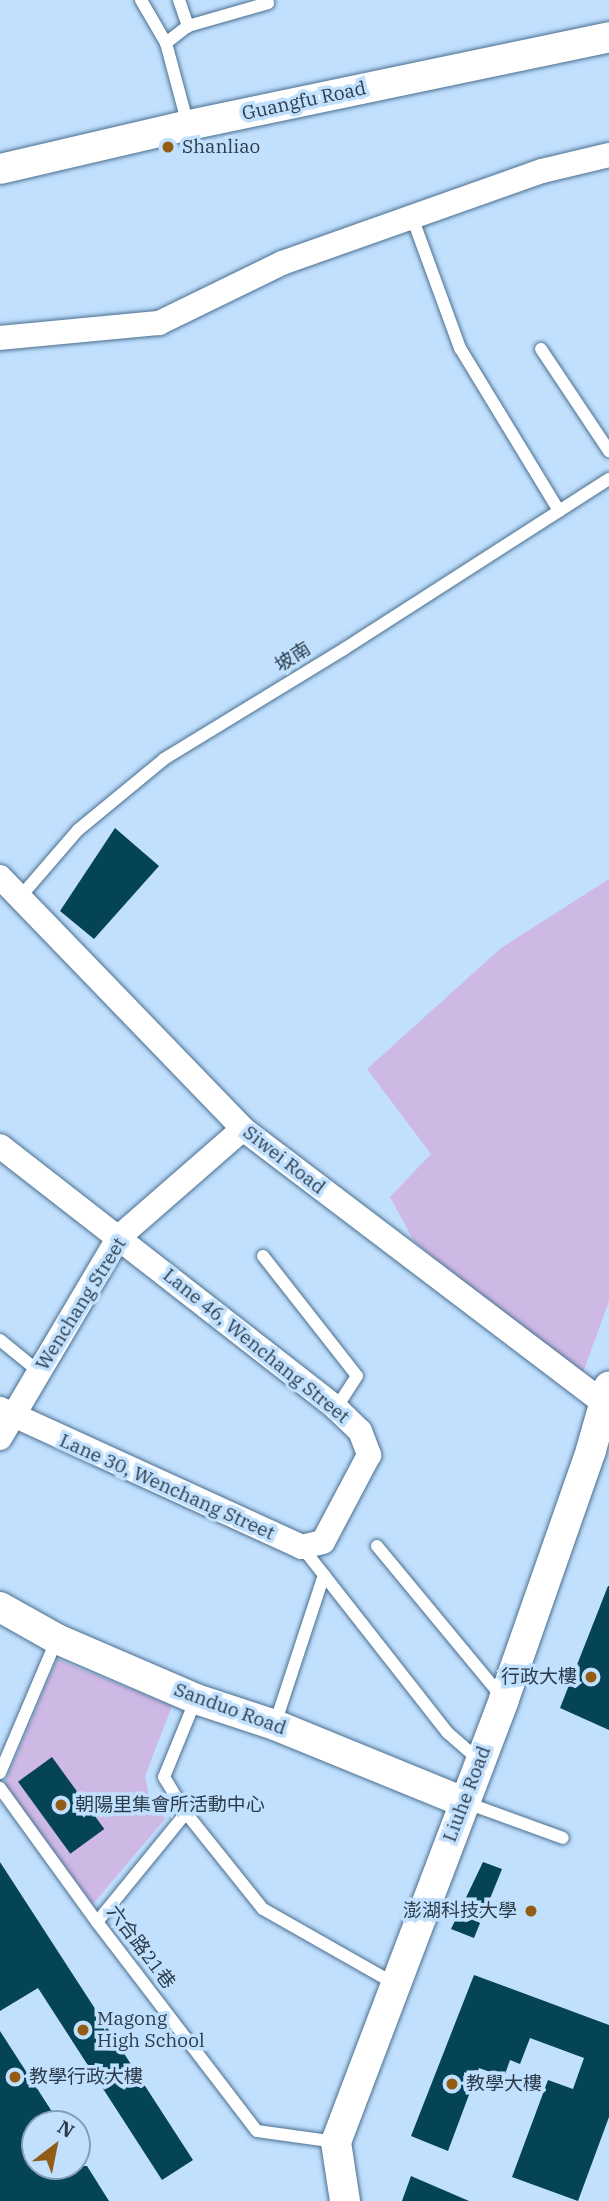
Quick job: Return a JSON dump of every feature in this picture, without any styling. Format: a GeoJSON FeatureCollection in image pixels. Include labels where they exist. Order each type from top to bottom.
{"type":"FeatureCollection","features":[{"type":"Feature","properties":{"kind":"street","name":"Guangfu Road"},"geometry":{"type":"LineString","coordinates":[[0,169],[189,125],[609,37]]}},
{"type":"Feature","properties":{"kind":"street"},"geometry":{"type":"LineString","coordinates":[[0,338],[159,323],[282,263],[542,171],[609,155]]}},
{"type":"Feature","properties":{"kind":"street","name":"Siwei Road"},"geometry":{"type":"LineString","coordinates":[[0,877],[243,1129],[606,1395]]}},
{"type":"Feature","properties":{"kind":"street","name":"Wenchang Street"},"geometry":{"type":"LineString","coordinates":[[4,1422],[120,1237],[243,1129]]}},
{"type":"Feature","properties":{"kind":"street","name":"Lane 46, Wenchang Street"},"geometry":{"type":"LineString","coordinates":[[0,1146],[337,1408],[360,1431],[369,1455],[313,1544]]}},
{"type":"Feature","properties":{"kind":"street","name":"Liuhe Road"},"geometry":{"type":"LineString","coordinates":[[345,2201],[336,2142],[504,1699],[591,1450],[606,1395]]}},
{"type":"Feature","properties":{"kind":"street","name":"Lane 30, Wenchang Street"},"geometry":{"type":"LineString","coordinates":[[4,1422],[313,1544]]}},
{"type":"Feature","properties":{"kind":"street","name":"Sanduo Road"},"geometry":{"type":"LineString","coordinates":[[0,1607],[57,1639],[196,1699],[275,1725],[464,1802]]}},
{"type":"Feature","properties":{"kind":"lane"},"geometry":{"type":"LineString","coordinates":[[141,0],[166,43],[189,125]]}},
{"type":"Feature","properties":{"kind":"lane"},"geometry":{"type":"LineString","coordinates":[[179,0],[188,26]]}},
{"type":"Feature","properties":{"kind":"lane"},"geometry":{"type":"LineString","coordinates":[[166,43],[188,26],[268,1]]}},
{"type":"Feature","properties":{"kind":"lane"},"geometry":{"type":"LineString","coordinates":[[412,217],[460,348],[559,511]]}},
{"type":"Feature","properties":{"kind":"lane"},"geometry":{"type":"LineString","coordinates":[[541,349],[609,451]]}},
{"type":"Feature","properties":{"kind":"lane","name":"坡南"},"geometry":{"type":"LineString","coordinates":[[20,896],[78,830],[164,759],[609,479]]}},
{"type":"Feature","properties":{"kind":"lane"},"geometry":{"type":"LineString","coordinates":[[263,1256],[357,1376],[337,1408]]}},
{"type":"Feature","properties":{"kind":"lane"},"geometry":{"type":"LineString","coordinates":[[0,1340],[38,1371]]}},
{"type":"Feature","properties":{"kind":"lane"},"geometry":{"type":"LineString","coordinates":[[313,1544],[324,1575],[448,1732],[479,1760]]}},
{"type":"Feature","properties":{"kind":"lane"},"geometry":{"type":"LineString","coordinates":[[377,1546],[504,1699]]}},
{"type":"Feature","properties":{"kind":"lane"},"geometry":{"type":"LineString","coordinates":[[275,1725],[324,1575]]}},
{"type":"Feature","properties":{"kind":"lane"},"geometry":{"type":"LineString","coordinates":[[0,1773],[57,1639]]}},
{"type":"Feature","properties":{"kind":"lane"},"geometry":{"type":"LineString","coordinates":[[196,1699],[164,1777],[186,1813],[263,1909],[394,1984]]}},
{"type":"Feature","properties":{"kind":"lane","name":"六合路21巷"},"geometry":{"type":"LineString","coordinates":[[0,1788],[97,1922],[257,2131],[336,2142]]}},
{"type":"Feature","properties":{"kind":"lane"},"geometry":{"type":"LineString","coordinates":[[464,1802],[564,1839]]}},
{"type":"Feature","properties":{"kind":"lane"},"geometry":{"type":"LineString","coordinates":[[97,1922],[186,1813]]}},
{"type":"Feature","properties":{"kind":"shaded area"},"geometry":{"type":"Polygon","coordinates":[[[609,879],[609,1301],[581,1378],[414,1241],[390,1197],[431,1154],[367,1069],[501,948],[609,879]]]}},
{"type":"Feature","properties":{"kind":"shaded area"},"geometry":{"type":"Polygon","coordinates":[[[57,1659],[172,1706],[145,1776],[149,1796],[165,1819],[93,1904],[4,1785],[57,1659]]]}},
{"type":"Feature","properties":{"kind":"building"},"geometry":{"type":"Polygon","coordinates":[[[115,828],[159,866],[94,939],[60,911],[115,828]]]}},
{"type":"Feature","properties":{"kind":"building","name":"行政大樓"},"geometry":{"type":"Polygon","coordinates":[[[609,1586],[609,1730],[560,1708],[609,1586]]]}},
{"type":"Feature","properties":{"kind":"building","name":"朝陽里集會所活動中心"},"geometry":{"type":"Polygon","coordinates":[[[52,1757],[104,1829],[70,1854],[18,1782],[52,1757]]]}},
{"type":"Feature","properties":{"kind":"building"},"geometry":{"type":"Polygon","coordinates":[[[0,1862],[193,2160],[162,2180],[38,1988],[0,2011],[0,1862]]]}},
{"type":"Feature","properties":{"kind":"building"},"geometry":{"type":"Polygon","coordinates":[[[483,1862],[502,1869],[474,1938],[451,1929],[483,1862]]]}},
{"type":"Feature","properties":{"kind":"building","name":"教學大樓"},"geometry":{"type":"Polygon","coordinates":[[[474,1975],[609,2025],[609,2117],[578,2201],[512,2177],[548,2080],[573,2089],[584,2058],[530,2038],[520,2064],[510,2060],[504,2077],[479,2068],[448,2151],[411,2136],[474,1975]]]}},
{"type":"Feature","properties":{"kind":"building","name":"教學行政大樓"},"geometry":{"type":"Polygon","coordinates":[[[0,2031],[51,2110],[21,2110],[21,2180],[91,2180],[91,2172],[109,2201],[0,2201],[0,2031]]]}},
{"type":"Feature","properties":{"kind":"building"},"geometry":{"type":"Polygon","coordinates":[[[411,2176],[469,2201],[402,2201],[411,2176]]]}},
{"type":"Feature","properties":{"kind":"place","name":"Shanliao"},"geometry":{"type":"Point","coordinates":[168,147]}},
{"type":"Feature","properties":{"kind":"place","name":"行政大樓"},"geometry":{"type":"Point","coordinates":[591,1677]}},
{"type":"Feature","properties":{"kind":"place","name":"朝陽里集會所活動中心"},"geometry":{"type":"Point","coordinates":[61,1805]}},
{"type":"Feature","properties":{"kind":"place","name":"澎湖科技大學"},"geometry":{"type":"Point","coordinates":[531,1911]}},
{"type":"Feature","properties":{"kind":"place","name":"Magong High School"},"geometry":{"type":"Point","coordinates":[83,2030]}},
{"type":"Feature","properties":{"kind":"place","name":"教學行政大樓"},"geometry":{"type":"Point","coordinates":[15,2077]}},
{"type":"Feature","properties":{"kind":"place","name":"教學大樓"},"geometry":{"type":"Point","coordinates":[452,2084]}}]}
